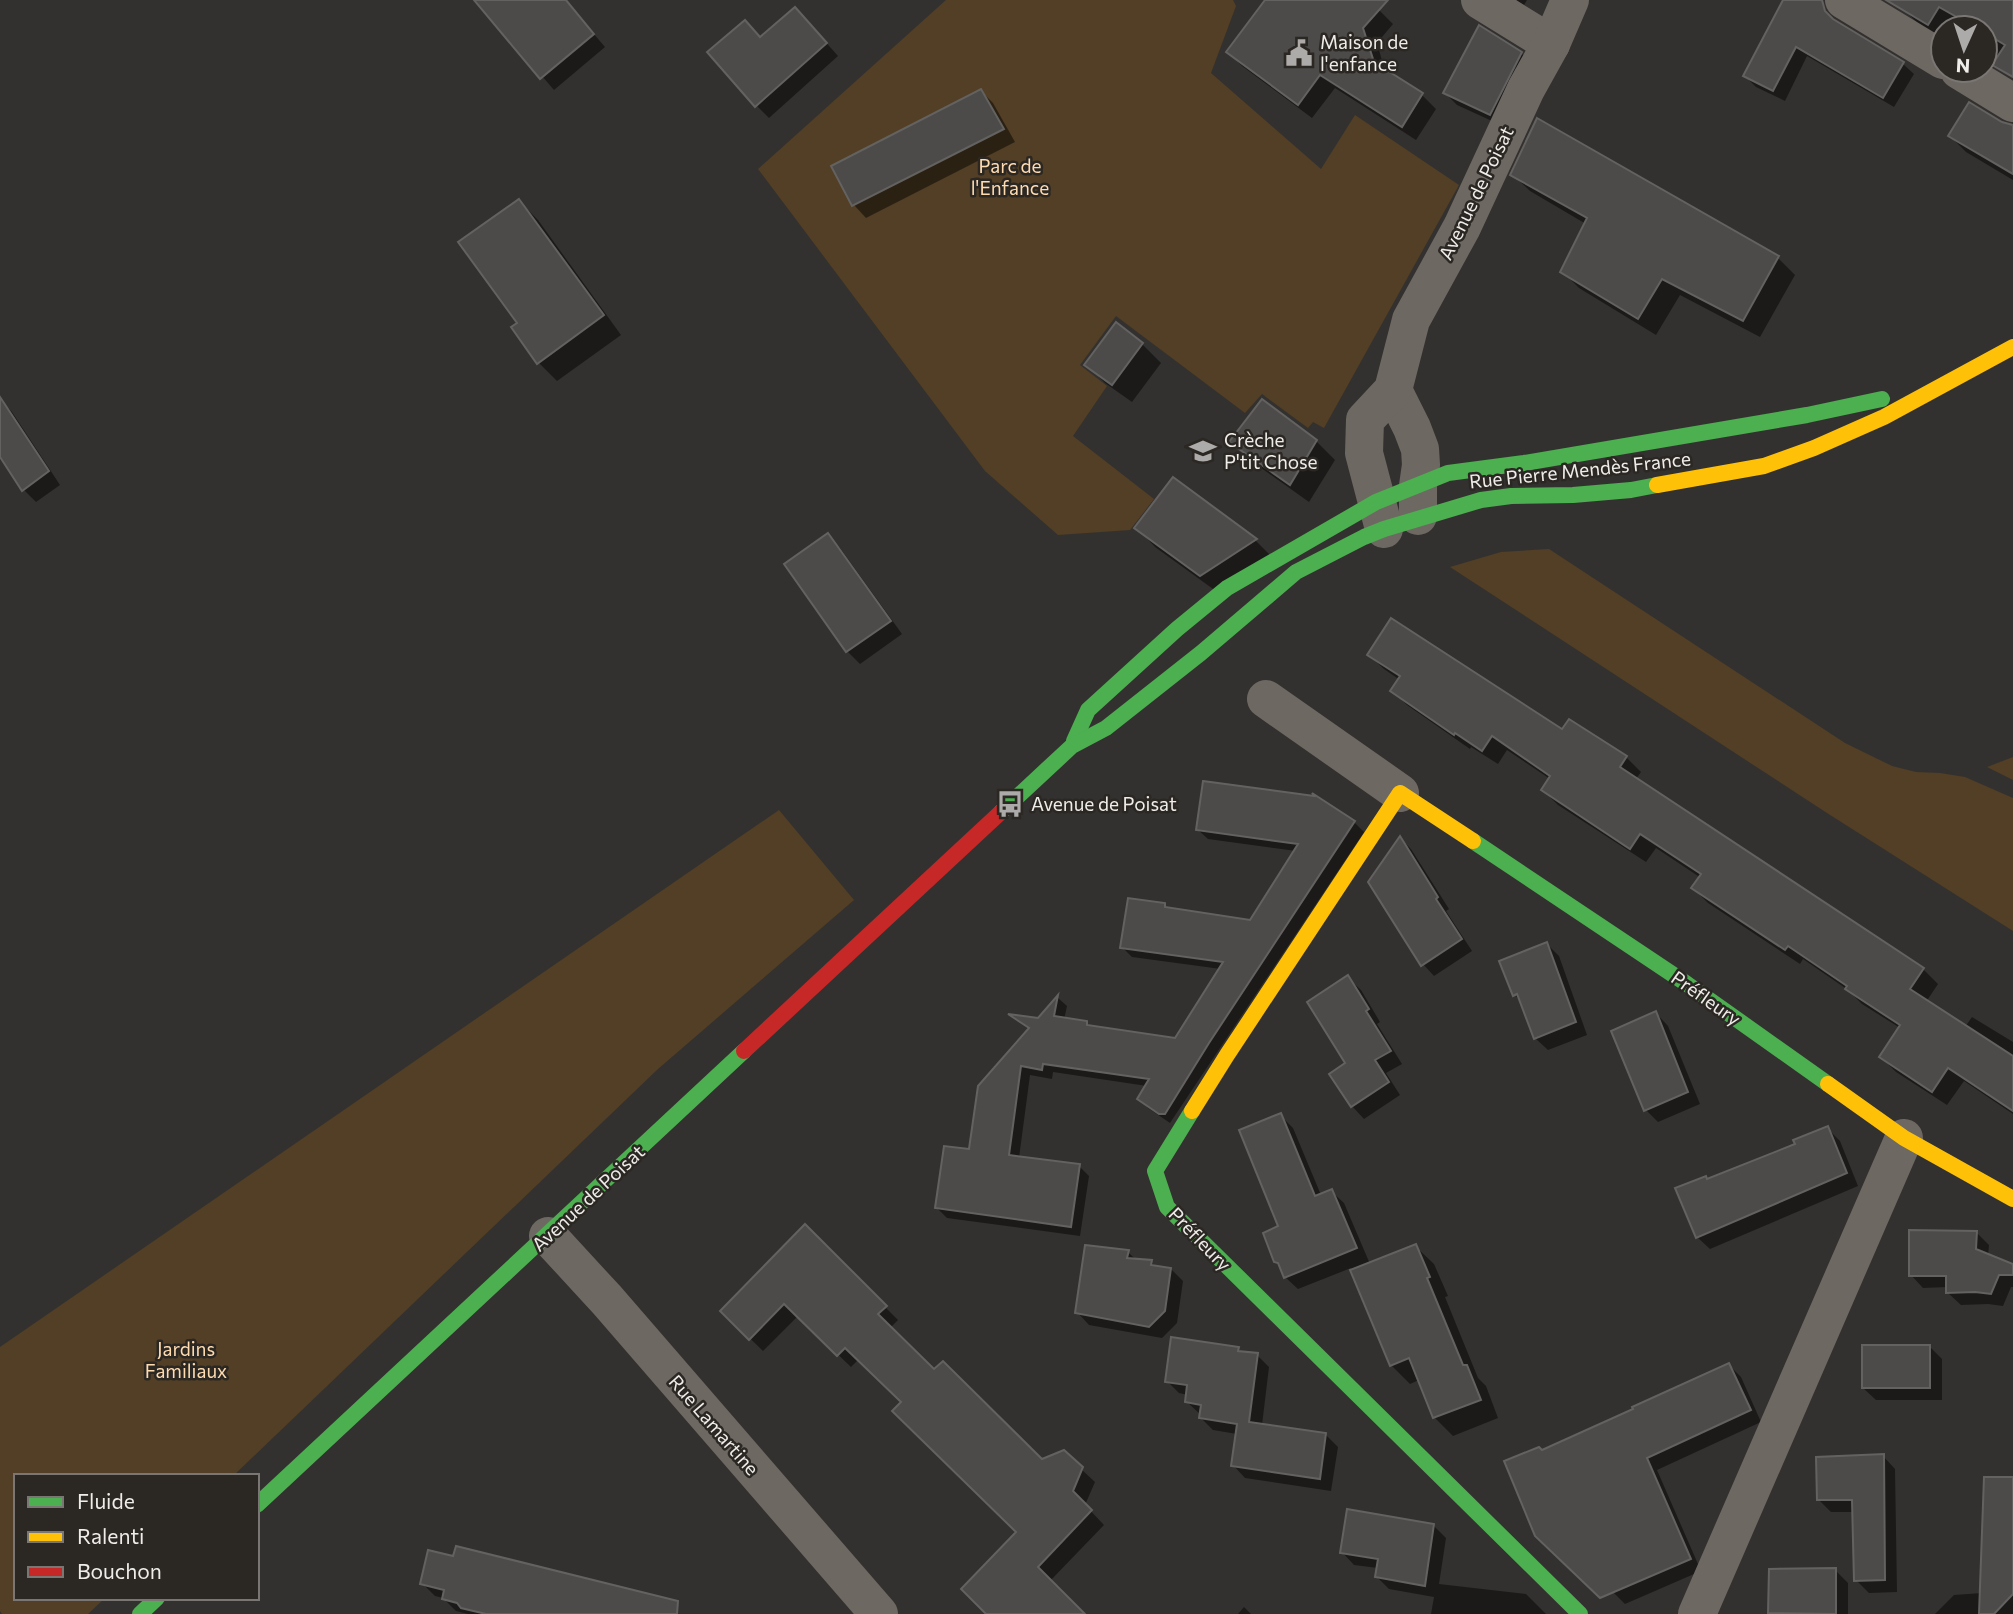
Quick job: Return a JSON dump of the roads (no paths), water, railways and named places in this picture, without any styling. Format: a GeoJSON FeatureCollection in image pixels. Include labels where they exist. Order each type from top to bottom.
{"type":"FeatureCollection","features":[{"type":"Feature","properties":{"kind":"main road","name":"Rue Pierre Mendès France"},"geometry":{"type":"LineString","coordinates":[[1399,509],[1511,496],[1632,490],[1764,466],[1884,417],[2013,347]]}},
{"type":"Feature","properties":{"kind":"main road","name":"Rue Pierre Mendès France"},"geometry":{"type":"LineString","coordinates":[[1399,509],[1448,473],[1524,463],[1807,415],[1939,386]]}},
{"type":"Feature","properties":{"kind":"main road","name":"Avenue de Poisat"},"geometry":{"type":"LineString","coordinates":[[1072,746],[1088,710],[1177,629],[1227,588],[1399,509]]}},
{"type":"Feature","properties":{"kind":"main road","name":"Avenue de Poisat"},"geometry":{"type":"LineString","coordinates":[[259,1503],[1072,746],[1106,728],[1201,653],[1296,572],[1340,548],[1399,509]]}},
{"type":"Feature","properties":{"kind":"main road","name":"Préfleury"},"geometry":{"type":"LineString","coordinates":[[1580,1614],[1167,1207],[1155,1171],[1227,1055],[1400,793],[1687,985],[1904,1138],[2013,1199]]}},
{"type":"Feature","properties":{"kind":"main road"},"geometry":{"type":"LineString","coordinates":[[140,1614],[155,1600]]}},
{"type":"Feature","properties":{"kind":"street"},"geometry":{"type":"LineString","coordinates":[[1480,0],[1551,44]]}},
{"type":"Feature","properties":{"kind":"street","name":"Avenue de Poisat"},"geometry":{"type":"LineString","coordinates":[[1399,509],[1364,453],[1365,420],[1393,390],[1411,320],[1462,228],[1570,0]]}},
{"type":"Feature","properties":{"kind":"street"},"geometry":{"type":"LineString","coordinates":[[1844,0],[1929,52]]}},
{"type":"Feature","properties":{"kind":"street"},"geometry":{"type":"LineString","coordinates":[[1982,84],[2013,103]]}},
{"type":"Feature","properties":{"kind":"street"},"geometry":{"type":"LineString","coordinates":[[1393,390],[1420,449],[1421,465],[1399,509]]}},
{"type":"Feature","properties":{"kind":"street","name":"Préfleury"},"geometry":{"type":"LineString","coordinates":[[1266,699],[1400,793]]}},
{"type":"Feature","properties":{"kind":"street"},"geometry":{"type":"LineString","coordinates":[[1697,1614],[1904,1138]]}},
{"type":"Feature","properties":{"kind":"street","name":"Rue Lamartine"},"geometry":{"type":"LineString","coordinates":[[548,1236],[607,1300],[879,1614]]}},
{"type":"Feature","properties":{"kind":"place","name":"Maison de l'enfance"},"geometry":{"type":"Point","coordinates":[1299,53]}},
{"type":"Feature","properties":{"kind":"place","name":"Crèche P'tit Chose"},"geometry":{"type":"Point","coordinates":[1203,451]}},
{"type":"Feature","properties":{"kind":"place","name":"Avenue de Poisat"},"geometry":{"type":"Point","coordinates":[1010,804]}},
{"type":"Feature","properties":{"kind":"park label","name":"Parc de l'Enfance"},"geometry":{"type":"Point","coordinates":[1010,177]}},
{"type":"Feature","properties":{"kind":"park label","name":"Jardins Familiaux"},"geometry":{"type":"Point","coordinates":[186,1360]}}]}
